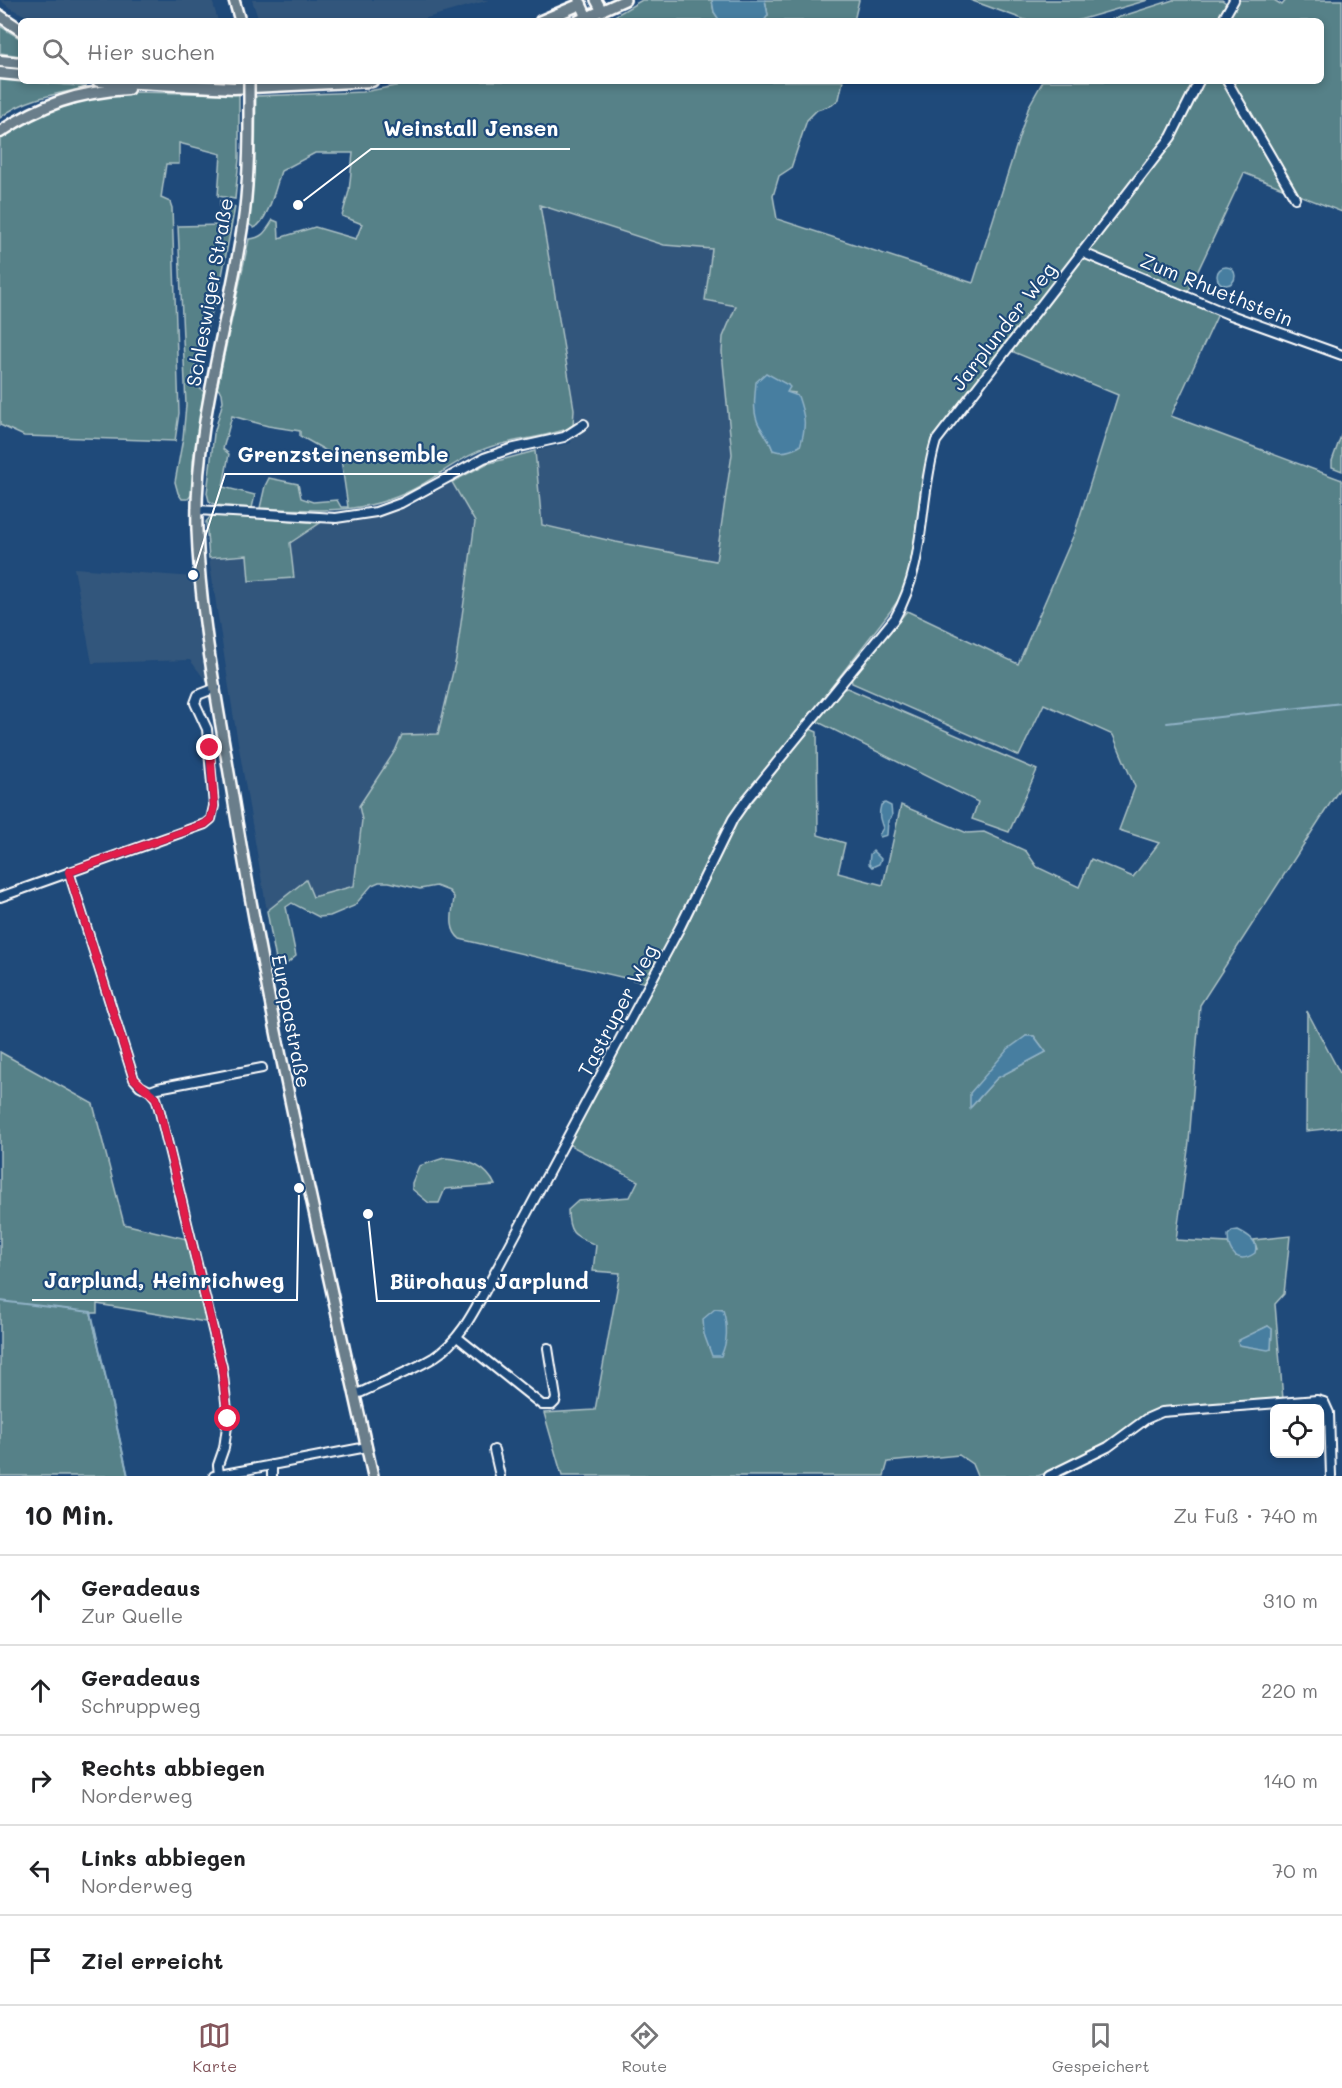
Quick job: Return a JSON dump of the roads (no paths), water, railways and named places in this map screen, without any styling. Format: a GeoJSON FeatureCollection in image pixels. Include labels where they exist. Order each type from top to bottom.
{"type":"FeatureCollection","features":[{"type":"Feature","properties":{"kind":"highway"},"geometry":{"type":"LineString","coordinates":[[548,18],[582,1]]}},
{"type":"Feature","properties":{"kind":"highway"},"geometry":{"type":"LineString","coordinates":[[0,16],[18,28]]}},
{"type":"Feature","properties":{"kind":"highway"},"geometry":{"type":"LineString","coordinates":[[0,61],[18,63]]}},
{"type":"Feature","properties":{"kind":"highway"},"geometry":{"type":"LineString","coordinates":[[0,73],[18,75]]}},
{"type":"Feature","properties":{"kind":"highway"},"geometry":{"type":"LineString","coordinates":[[145,84],[192,87]]}},
{"type":"Feature","properties":{"kind":"highway"},"geometry":{"type":"LineString","coordinates":[[0,132],[19,119],[51,104],[91,92],[320,84]]}},
{"type":"Feature","properties":{"kind":"main road"},"geometry":{"type":"LineString","coordinates":[[234,0],[239,18]]}},
{"type":"Feature","properties":{"kind":"main road"},"geometry":{"type":"LineString","coordinates":[[596,0],[602,11]]}},
{"type":"Feature","properties":{"kind":"main road"},"geometry":{"type":"LineString","coordinates":[[585,18],[625,0]]}},
{"type":"Feature","properties":{"kind":"main road"},"geometry":{"type":"LineString","coordinates":[[582,1],[583,18]]}},
{"type":"Feature","properties":{"kind":"main road","name":"Schleswiger Straße"},"geometry":{"type":"LineString","coordinates":[[199,568],[197,510],[199,459],[242,233],[248,168],[249,84]]}},
{"type":"Feature","properties":{"kind":"main road","name":"Europastraße"},"geometry":{"type":"LineString","coordinates":[[199,568],[216,688],[270,1005],[373,1476]]}},
{"type":"Feature","properties":{"kind":"street"},"geometry":{"type":"LineString","coordinates":[[1224,18],[1234,0]]}},
{"type":"Feature","properties":{"kind":"street","name":"Jarplunder Weg"},"geometry":{"type":"LineString","coordinates":[[895,618],[905,601],[917,562],[936,441],[1171,137],[1198,84]]}},
{"type":"Feature","properties":{"kind":"street"},"geometry":{"type":"LineString","coordinates":[[1229,84],[1295,198]]}},
{"type":"Feature","properties":{"kind":"street","name":"Zum Rhuethstein"},"geometry":{"type":"LineString","coordinates":[[1081,252],[1227,314],[1342,355]]}},
{"type":"Feature","properties":{"kind":"street"},"geometry":{"type":"LineString","coordinates":[[197,510],[336,518],[376,512],[401,503],[484,458],[510,449],[564,437],[584,424]]}},
{"type":"Feature","properties":{"kind":"street","name":"Tastruper Weg"},"geometry":{"type":"LineString","coordinates":[[354,1394],[434,1357],[457,1337],[498,1268],[680,927],[733,819],[895,618]]}},
{"type":"Feature","properties":{"kind":"street"},"geometry":{"type":"LineString","coordinates":[[0,897],[205,824],[211,819],[214,806],[210,748],[207,729],[195,702],[198,695],[216,688]]}},
{"type":"Feature","properties":{"kind":"street"},"geometry":{"type":"LineString","coordinates":[[69,872],[134,1079],[140,1086],[150,1091],[156,1098],[159,1108],[222,1367],[228,1419],[217,1475],[367,1447]]}},
{"type":"Feature","properties":{"kind":"street"},"geometry":{"type":"LineString","coordinates":[[150,1091],[262,1068]]}},
{"type":"Feature","properties":{"kind":"street"},"geometry":{"type":"LineString","coordinates":[[457,1337],[542,1405],[552,1405],[556,1398],[548,1348]]}},
{"type":"Feature","properties":{"kind":"street"},"geometry":{"type":"LineString","coordinates":[[1049,1476],[1108,1447],[1150,1416],[1162,1412],[1317,1400],[1324,1402],[1329,1413],[1331,1476]]}},
{"type":"Feature","properties":{"kind":"street"},"geometry":{"type":"LineString","coordinates":[[494,1450],[500,1476]]}},
{"type":"Feature","properties":{"kind":"street"},"geometry":{"type":"LineString","coordinates":[[272,1465],[272,1476]]}},
{"type":"Feature","properties":{"kind":"waterway"},"geometry":{"type":"LineString","coordinates":[[1167,723],[1342,703]]}},
{"type":"Feature","properties":{"kind":"waterway"},"geometry":{"type":"LineString","coordinates":[[0,1301],[91,1312],[128,1476]]}},
{"type":"Feature","properties":{"kind":"place","name":"Weinstall Jensen"},"geometry":{"type":"Point","coordinates":[298,205]}},
{"type":"Feature","properties":{"kind":"place","name":"Grenzsteinensemble"},"geometry":{"type":"Point","coordinates":[193,575]}},
{"type":"Feature","properties":{"kind":"place","name":"Jarplund, Heinrichweg"},"geometry":{"type":"Point","coordinates":[299,1188]}},
{"type":"Feature","properties":{"kind":"place","name":"Bürohaus Jarplund"},"geometry":{"type":"Point","coordinates":[368,1214]}}]}
